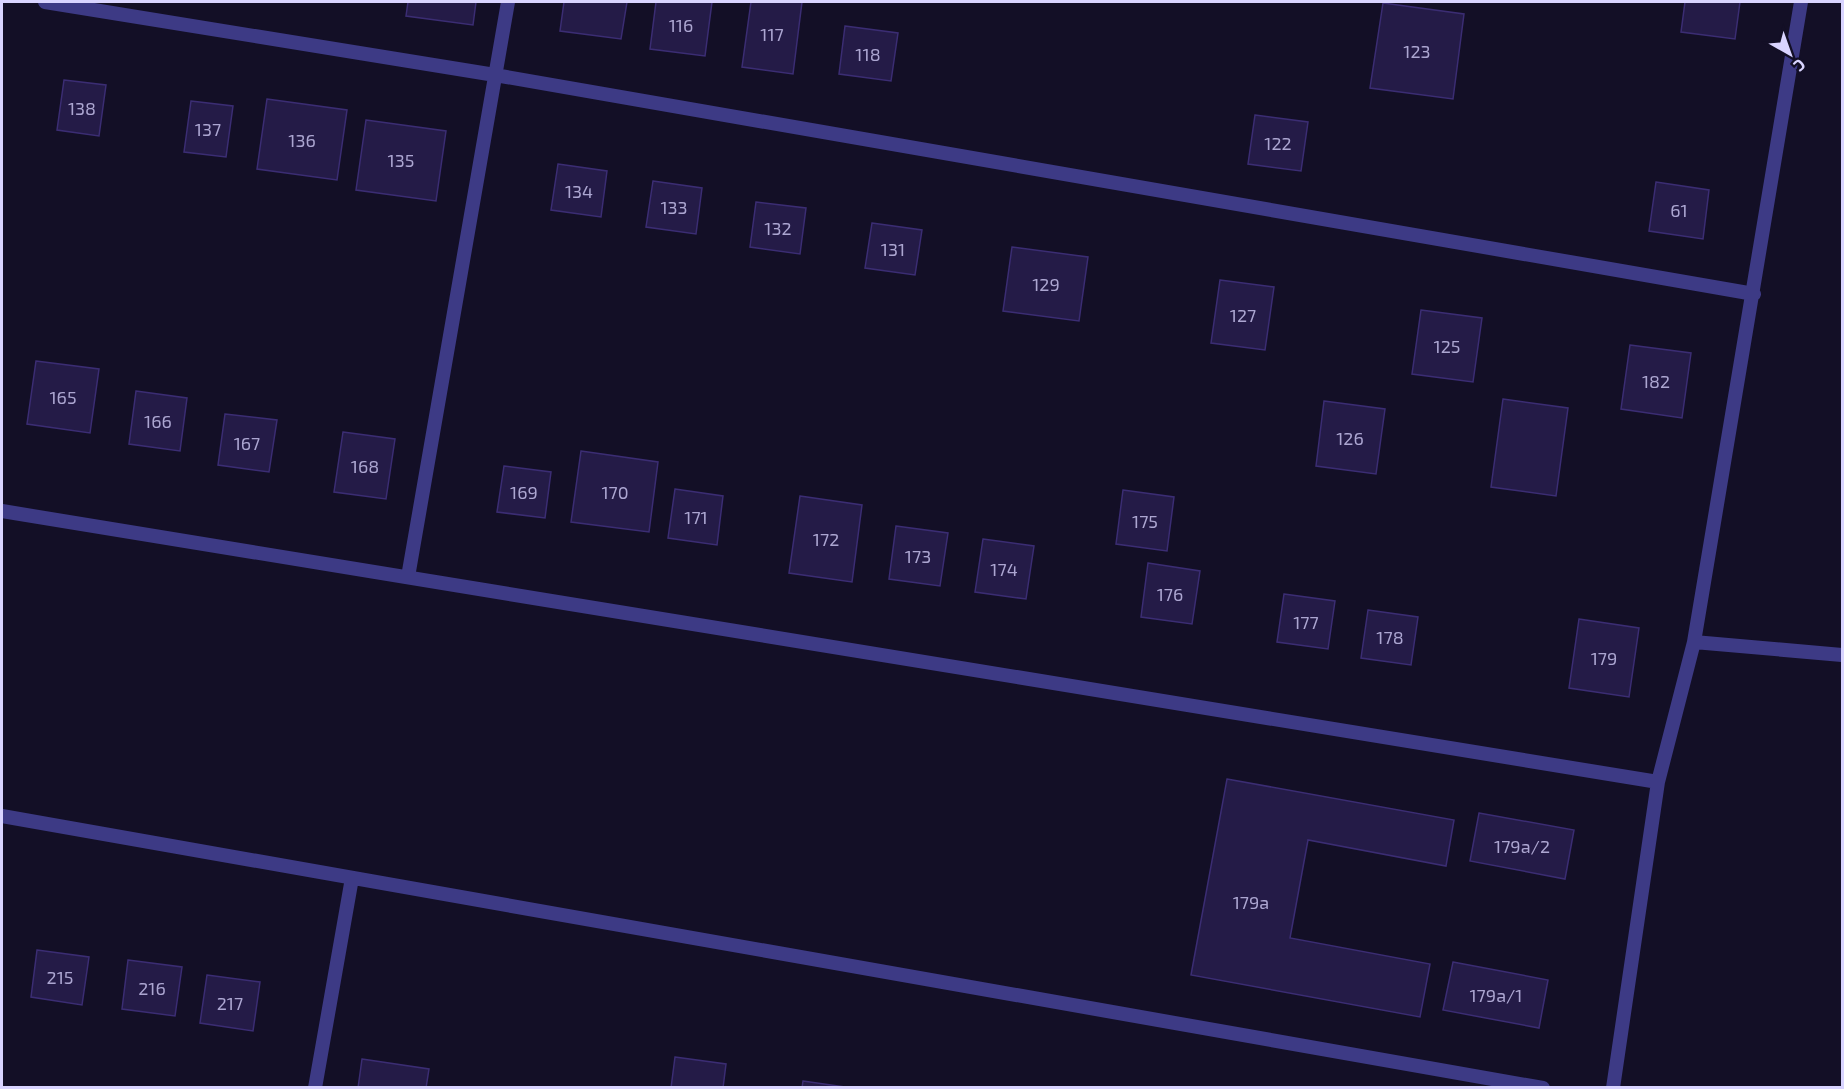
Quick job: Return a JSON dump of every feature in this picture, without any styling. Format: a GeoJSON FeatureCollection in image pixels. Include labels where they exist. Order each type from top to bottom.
{"type":"FeatureCollection","features":[{"type":"Feature","properties":{"kind":"lane"},"geometry":{"type":"LineString","coordinates":[[45,2],[495,75],[1754,294]]}},
{"type":"Feature","properties":{"kind":"lane"},"geometry":{"type":"LineString","coordinates":[[408,576],[508,2]]}},
{"type":"Feature","properties":{"kind":"lane"},"geometry":{"type":"LineString","coordinates":[[1612,1088],[1658,782],[1694,642],[1801,2]]}},
{"type":"Feature","properties":{"kind":"lane"},"geometry":{"type":"LineString","coordinates":[[2,511],[1658,782]]}},
{"type":"Feature","properties":{"kind":"lane"},"geometry":{"type":"LineString","coordinates":[[1694,642],[1842,655]]}},
{"type":"Feature","properties":{"kind":"lane"},"geometry":{"type":"LineString","coordinates":[[2,816],[1543,1088]]}},
{"type":"Feature","properties":{"kind":"lane"},"geometry":{"type":"LineString","coordinates":[[315,1088],[352,878]]}},
{"type":"Feature","properties":{"kind":"building"},"geometry":{"type":"Polygon","coordinates":[[[408,2],[476,2],[473,25],[406,16],[408,2]]]}},
{"type":"Feature","properties":{"kind":"building"},"geometry":{"type":"Polygon","coordinates":[[[564,2],[627,2],[621,39],[560,31],[564,2]]]}},
{"type":"Feature","properties":{"kind":"building"},"geometry":{"type":"Polygon","coordinates":[[[656,2],[712,2],[705,56],[650,49],[656,2]]]}},
{"type":"Feature","properties":{"kind":"building"},"geometry":{"type":"Polygon","coordinates":[[[751,2],[802,2],[793,74],[742,67],[751,2]]]}},
{"type":"Feature","properties":{"kind":"building"},"geometry":{"type":"Polygon","coordinates":[[[1685,2],[1740,2],[1735,39],[1681,32],[1685,2]]]}},
{"type":"Feature","properties":{"kind":"building"},"geometry":{"type":"Polygon","coordinates":[[[1383,3],[1464,14],[1453,99],[1370,88],[1383,3]]]}},
{"type":"Feature","properties":{"kind":"building"},"geometry":{"type":"Polygon","coordinates":[[[845,26],[898,33],[891,81],[839,74],[845,26]]]}},
{"type":"Feature","properties":{"kind":"building"},"geometry":{"type":"Polygon","coordinates":[[[64,80],[106,85],[99,136],[57,130],[64,80]]]}},
{"type":"Feature","properties":{"kind":"building"},"geometry":{"type":"Polygon","coordinates":[[[267,99],[347,110],[337,180],[257,169],[267,99]]]}},
{"type":"Feature","properties":{"kind":"building"},"geometry":{"type":"Polygon","coordinates":[[[191,101],[233,106],[226,157],[184,152],[191,101]]]}},
{"type":"Feature","properties":{"kind":"building"},"geometry":{"type":"Polygon","coordinates":[[[1255,115],[1308,122],[1301,171],[1248,164],[1255,115]]]}},
{"type":"Feature","properties":{"kind":"building"},"geometry":{"type":"Polygon","coordinates":[[[366,120],[446,131],[436,201],[356,190],[366,120]]]}},
{"type":"Feature","properties":{"kind":"building"},"geometry":{"type":"Polygon","coordinates":[[[558,164],[607,171],[601,217],[551,210],[558,164]]]}},
{"type":"Feature","properties":{"kind":"building"},"geometry":{"type":"Polygon","coordinates":[[[653,181],[702,188],[696,234],[646,227],[653,181]]]}},
{"type":"Feature","properties":{"kind":"building"},"geometry":{"type":"Polygon","coordinates":[[[1656,182],[1709,190],[1703,239],[1649,231],[1656,182]]]}},
{"type":"Feature","properties":{"kind":"building"},"geometry":{"type":"Polygon","coordinates":[[[756,202],[806,208],[800,254],[750,247],[756,202]]]}},
{"type":"Feature","properties":{"kind":"building"},"geometry":{"type":"Polygon","coordinates":[[[872,223],[922,230],[915,275],[865,268],[872,223]]]}},
{"type":"Feature","properties":{"kind":"building"},"geometry":{"type":"Polygon","coordinates":[[[1012,247],[1088,257],[1079,321],[1003,311],[1012,247]]]}},
{"type":"Feature","properties":{"kind":"building"},"geometry":{"type":"Polygon","coordinates":[[[1220,280],[1274,287],[1265,350],[1211,343],[1220,280]]]}},
{"type":"Feature","properties":{"kind":"building"},"geometry":{"type":"Polygon","coordinates":[[[1421,310],[1482,318],[1473,382],[1412,374],[1421,310]]]}},
{"type":"Feature","properties":{"kind":"building"},"geometry":{"type":"Polygon","coordinates":[[[1630,345],[1691,353],[1682,418],[1621,409],[1630,345]]]}},
{"type":"Feature","properties":{"kind":"building"},"geometry":{"type":"Polygon","coordinates":[[[36,361],[99,369],[90,433],[27,424],[36,361]]]}},
{"type":"Feature","properties":{"kind":"building"},"geometry":{"type":"Polygon","coordinates":[[[136,391],[187,398],[180,451],[129,444],[136,391]]]}},
{"type":"Feature","properties":{"kind":"building"},"geometry":{"type":"Polygon","coordinates":[[[1503,399],[1568,408],[1556,496],[1491,487],[1503,399]]]}},
{"type":"Feature","properties":{"kind":"building"},"geometry":{"type":"Polygon","coordinates":[[[1324,401],[1385,409],[1376,474],[1316,466],[1324,401]]]}},
{"type":"Feature","properties":{"kind":"building"},"geometry":{"type":"Polygon","coordinates":[[[225,414],[277,420],[269,472],[218,465],[225,414]]]}},
{"type":"Feature","properties":{"kind":"building"},"geometry":{"type":"Polygon","coordinates":[[[343,432],[395,439],[386,499],[334,492],[343,432]]]}},
{"type":"Feature","properties":{"kind":"building"},"geometry":{"type":"Polygon","coordinates":[[[581,451],[658,462],[649,532],[571,522],[581,451]]]}},
{"type":"Feature","properties":{"kind":"building"},"geometry":{"type":"Polygon","coordinates":[[[504,466],[551,472],[545,518],[497,512],[504,466]]]}},
{"type":"Feature","properties":{"kind":"building"},"geometry":{"type":"Polygon","coordinates":[[[675,489],[723,496],[717,545],[668,538],[675,489]]]}},
{"type":"Feature","properties":{"kind":"building"},"geometry":{"type":"Polygon","coordinates":[[[1123,490],[1174,497],[1167,551],[1116,544],[1123,490]]]}},
{"type":"Feature","properties":{"kind":"building"},"geometry":{"type":"Polygon","coordinates":[[[800,496],[862,505],[852,582],[789,573],[800,496]]]}},
{"type":"Feature","properties":{"kind":"building"},"geometry":{"type":"Polygon","coordinates":[[[896,526],[948,533],[940,586],[889,579],[896,526]]]}},
{"type":"Feature","properties":{"kind":"building"},"geometry":{"type":"Polygon","coordinates":[[[983,539],[1034,546],[1026,599],[975,592],[983,539]]]}},
{"type":"Feature","properties":{"kind":"building"},"geometry":{"type":"Polygon","coordinates":[[[1148,563],[1200,571],[1192,624],[1141,617],[1148,563]]]}},
{"type":"Feature","properties":{"kind":"building"},"geometry":{"type":"Polygon","coordinates":[[[1284,594],[1335,601],[1328,649],[1277,642],[1284,594]]]}},
{"type":"Feature","properties":{"kind":"building"},"geometry":{"type":"Polygon","coordinates":[[[1368,610],[1418,617],[1411,665],[1361,658],[1368,610]]]}},
{"type":"Feature","properties":{"kind":"building"},"geometry":{"type":"Polygon","coordinates":[[[1579,619],[1639,628],[1629,697],[1569,688],[1579,619]]]}},
{"type":"Feature","properties":{"kind":"building"},"geometry":{"type":"Polygon","coordinates":[[[1227,779],[1454,820],[1446,866],[1308,840],[1290,938],[1430,964],[1420,1017],[1191,975],[1227,779]]]}},
{"type":"Feature","properties":{"kind":"building"},"geometry":{"type":"Polygon","coordinates":[[[1479,813],[1574,830],[1565,879],[1470,861],[1479,813]]]}},
{"type":"Feature","properties":{"kind":"building"},"geometry":{"type":"Polygon","coordinates":[[[37,950],[89,957],[82,1005],[31,997],[37,950]]]}},
{"type":"Feature","properties":{"kind":"building"},"geometry":{"type":"Polygon","coordinates":[[[128,960],[182,967],[175,1016],[122,1009],[128,960]]]}},
{"type":"Feature","properties":{"kind":"building"},"geometry":{"type":"Polygon","coordinates":[[[1453,962],[1548,980],[1539,1028],[1443,1010],[1453,962]]]}},
{"type":"Feature","properties":{"kind":"building"},"geometry":{"type":"Polygon","coordinates":[[[207,975],[260,982],[253,1031],[200,1023],[207,975]]]}},
{"type":"Feature","properties":{"kind":"building"},"geometry":{"type":"Polygon","coordinates":[[[675,1057],[726,1064],[723,1088],[671,1088],[675,1057]]]}},
{"type":"Feature","properties":{"kind":"building"},"geometry":{"type":"Polygon","coordinates":[[[362,1059],[429,1069],[426,1088],[358,1088],[362,1059]]]}},
{"type":"Feature","properties":{"kind":"building"},"geometry":{"type":"Polygon","coordinates":[[[803,1081],[852,1088],[802,1088],[803,1081]]]}}]}
